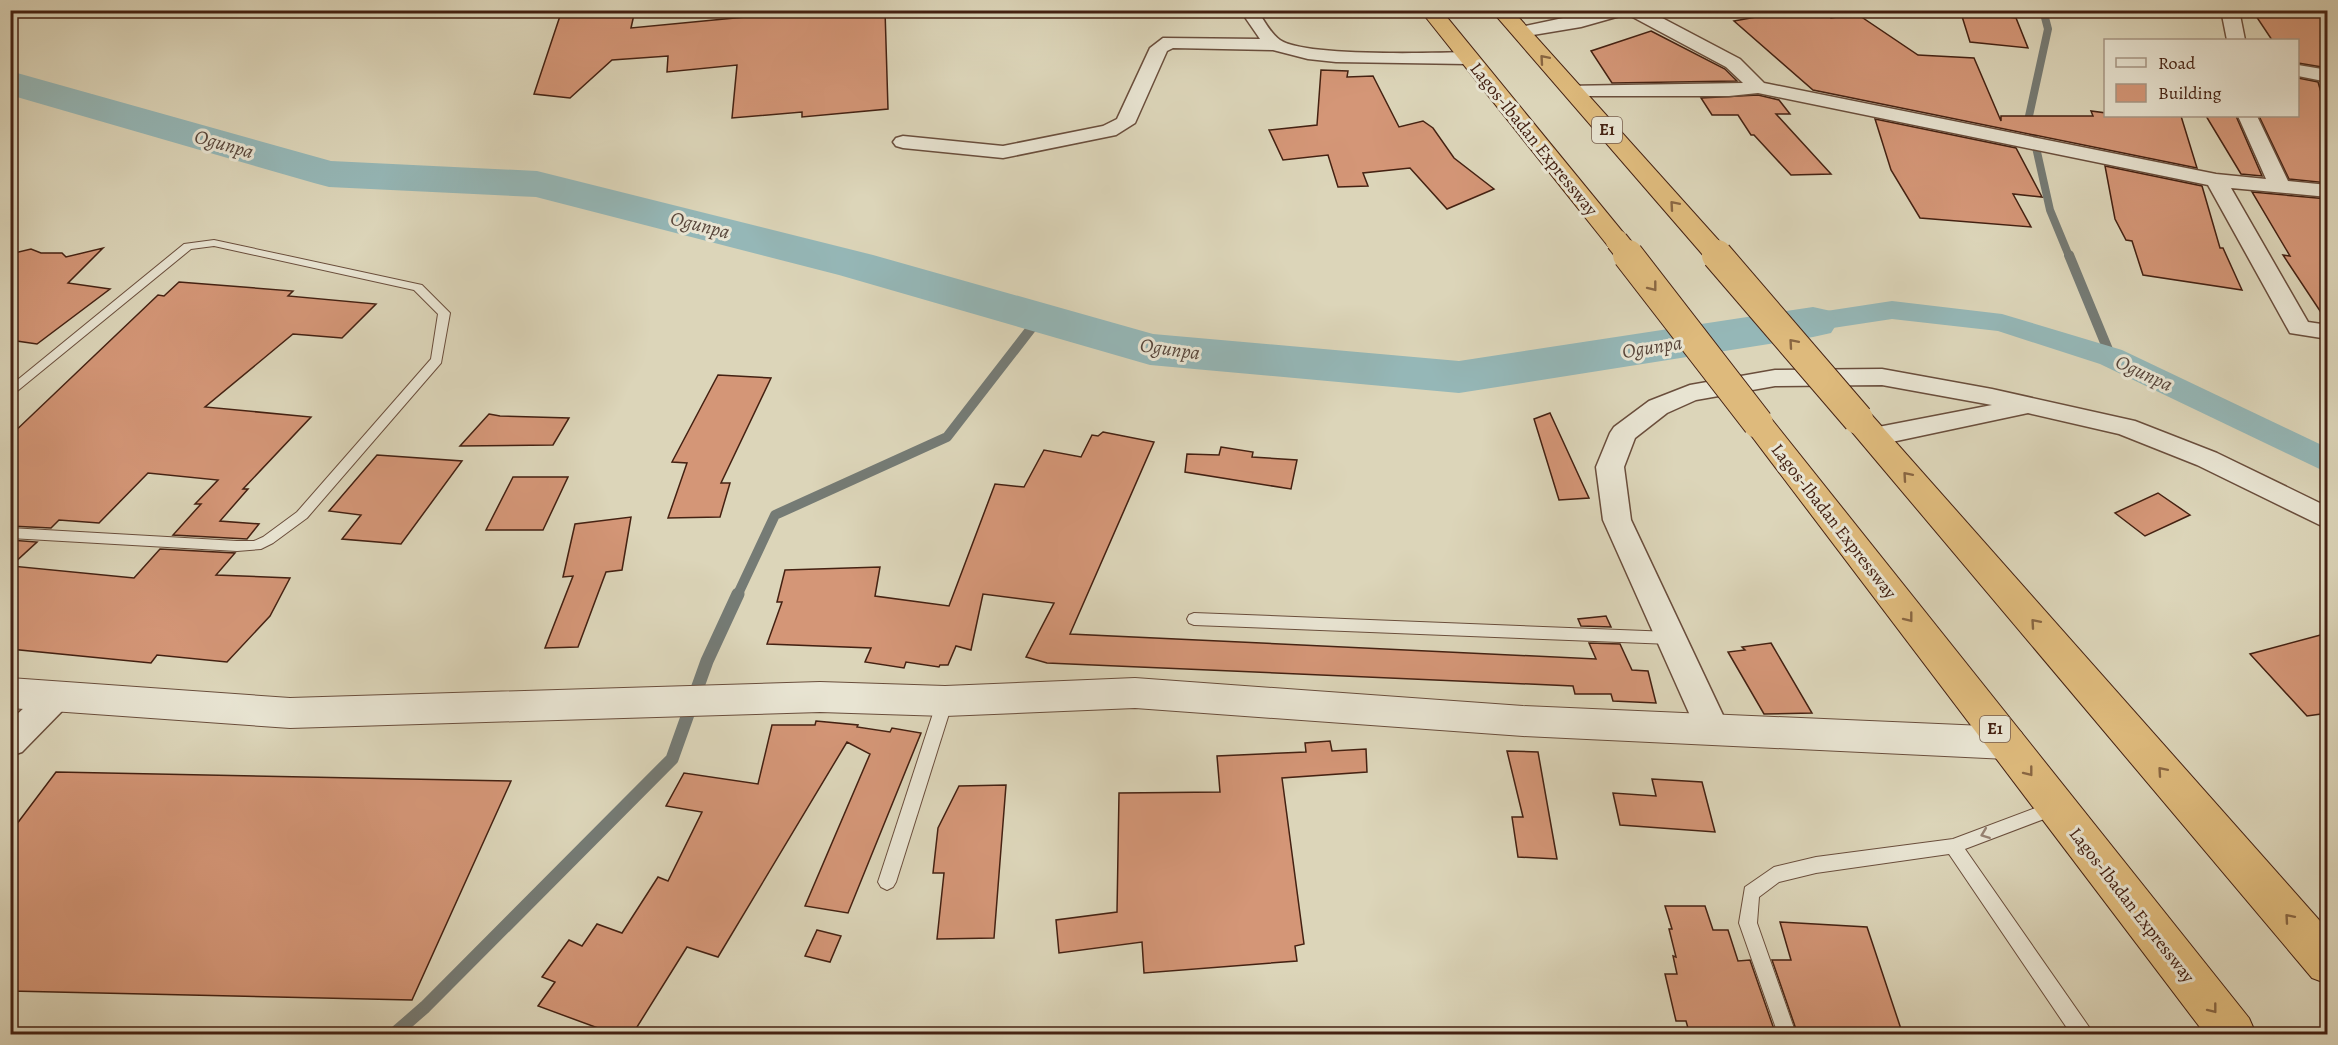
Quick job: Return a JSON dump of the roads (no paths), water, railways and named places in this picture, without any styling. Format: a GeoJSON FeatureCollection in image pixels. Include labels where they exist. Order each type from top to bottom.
{"type":"FeatureCollection","features":[{"type":"Feature","properties":{"kind":"highway","name":"Lagos-Ibadan Expressway"},"geometry":{"type":"LineString","coordinates":[[1430,10],[1617,241],[2233,1035]]}},
{"type":"Feature","properties":{"kind":"highway","name":"E1"},"geometry":{"type":"LineString","coordinates":[[1501,10],[1712,249],[2328,963]]}},
{"type":"Feature","properties":{"kind":"street"},"geometry":{"type":"LineString","coordinates":[[1248,10],[1275,45]]}},
{"type":"Feature","properties":{"kind":"street"},"geometry":{"type":"LineString","coordinates":[[1521,32],[1581,22],[1622,10]]}},
{"type":"Feature","properties":{"kind":"street"},"geometry":{"type":"LineString","coordinates":[[1633,10],[1733,63],[1758,87]]}},
{"type":"Feature","properties":{"kind":"street"},"geometry":{"type":"LineString","coordinates":[[2230,10],[2236,39]]}},
{"type":"Feature","properties":{"kind":"street"},"geometry":{"type":"LineString","coordinates":[[903,142],[1003,152],[1109,131],[1125,123],[1160,48],[1170,42],[1275,45],[1296,51],[1404,60],[1468,58]]}},
{"type":"Feature","properties":{"kind":"street"},"geometry":{"type":"LineString","coordinates":[[2299,71],[2328,76]]}},
{"type":"Feature","properties":{"kind":"street"},"geometry":{"type":"LineString","coordinates":[[1572,90],[1729,90],[1758,87],[2058,146],[2216,180],[2328,191]]}},
{"type":"Feature","properties":{"kind":"street"},"geometry":{"type":"LineString","coordinates":[[2248,117],[2280,186]]}},
{"type":"Feature","properties":{"kind":"street"},"geometry":{"type":"LineString","coordinates":[[2216,180],[2299,328],[2328,332]]}},
{"type":"Feature","properties":{"kind":"street"},"geometry":{"type":"LineString","coordinates":[[1713,730],[1617,520],[1610,467],[1623,433],[1658,407],[1690,393],[1775,378],[1882,377],[2056,411],[2126,427],[2207,459],[2328,519]]}},
{"type":"Feature","properties":{"kind":"street"},"geometry":{"type":"LineString","coordinates":[[1866,428],[2018,409],[2056,411]]}},
{"type":"Feature","properties":{"kind":"street"},"geometry":{"type":"LineString","coordinates":[[10,693],[290,712],[820,697],[945,701],[1135,693],[1523,721],[2007,743]]}},
{"type":"Feature","properties":{"kind":"street"},"geometry":{"type":"LineString","coordinates":[[10,742],[56,697]]}},
{"type":"Feature","properties":{"kind":"lane"},"geometry":{"type":"LineString","coordinates":[[10,393],[188,246],[214,243],[418,287],[444,313],[437,360],[302,514],[268,540],[256,546],[237,546],[10,533]]}},
{"type":"Feature","properties":{"kind":"lane"},"geometry":{"type":"LineString","coordinates":[[1194,619],[1671,638]]}},
{"type":"Feature","properties":{"kind":"lane"},"geometry":{"type":"LineString","coordinates":[[887,882],[945,701]]}},
{"type":"Feature","properties":{"kind":"lane"},"geometry":{"type":"LineString","coordinates":[[1787,1035],[1748,923],[1750,893],[1774,874],[1816,865],[1953,846],[2056,807]]}},
{"type":"Feature","properties":{"kind":"lane"},"geometry":{"type":"LineString","coordinates":[[1953,846],[2082,1035]]}},
{"type":"Feature","properties":{"kind":"waterway"},"geometry":{"type":"LineString","coordinates":[[2043,10],[2048,29],[2029,116],[2050,210],[2069,256]]}},
{"type":"Feature","properties":{"kind":"waterway","name":"Ogunpa"},"geometry":{"type":"LineString","coordinates":[[10,83],[329,174],[537,184],[856,265],[1150,349],[1459,377],[1813,322]]}},
{"type":"Feature","properties":{"kind":"waterway"},"geometry":{"type":"LineString","coordinates":[[2069,255],[2111,357]]}},
{"type":"Feature","properties":{"kind":"waterway","name":"Ogunpa"},"geometry":{"type":"LineString","coordinates":[[1813,322],[1892,310],[2002,323],[2111,357],[2328,462]]}},
{"type":"Feature","properties":{"kind":"waterway"},"geometry":{"type":"LineString","coordinates":[[737,596],[775,515],[947,437],[1040,317]]}},
{"type":"Feature","properties":{"kind":"waterway"},"geometry":{"type":"LineString","coordinates":[[394,1034],[425,1007],[672,759],[707,661],[738,594]]}}]}
